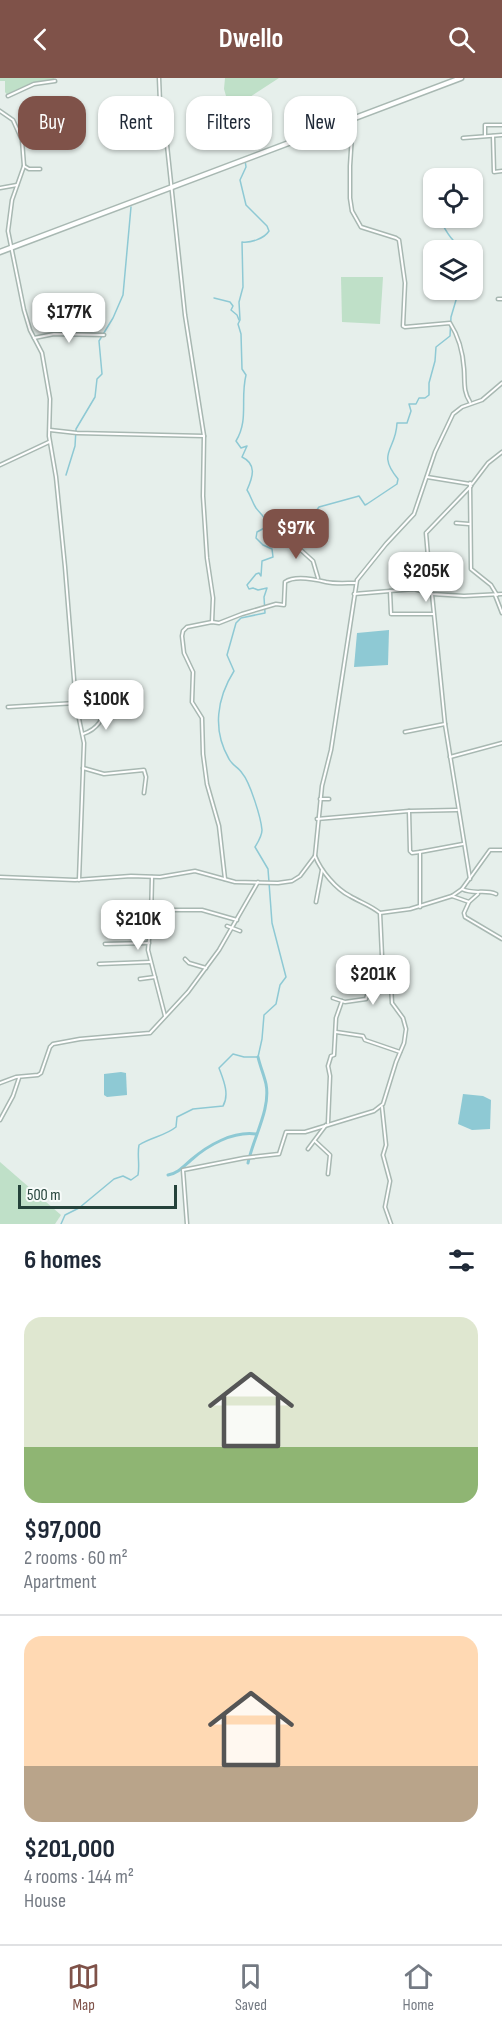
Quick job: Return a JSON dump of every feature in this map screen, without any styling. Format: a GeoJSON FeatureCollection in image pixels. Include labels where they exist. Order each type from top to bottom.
{"type":"FeatureCollection","features":[{"type":"Feature","properties":{"kind":"street"},"geometry":{"type":"LineString","coordinates":[[159,78],[185,315],[204,436],[203,496],[207,558],[213,598],[212,622]]}},
{"type":"Feature","properties":{"kind":"street"},"geometry":{"type":"LineString","coordinates":[[357,117],[461,78]]}},
{"type":"Feature","properties":{"kind":"street"},"geometry":{"type":"LineString","coordinates":[[8,96],[34,84],[55,81]]}},
{"type":"Feature","properties":{"kind":"street"},"geometry":{"type":"LineString","coordinates":[[0,111],[13,120],[22,140],[24,166],[17,185],[8,231],[24,310],[42,353],[48,378],[50,441],[64,555],[76,703],[83,734],[79,880]]}},
{"type":"Feature","properties":{"kind":"street"},"geometry":{"type":"LineString","coordinates":[[485,136],[485,126],[502,125]]}},
{"type":"Feature","properties":{"kind":"street"},"geometry":{"type":"LineString","coordinates":[[464,138],[502,135]]}},
{"type":"Feature","properties":{"kind":"street"},"geometry":{"type":"LineString","coordinates":[[492,136],[494,172],[502,171]]}},
{"type":"Feature","properties":{"kind":"street"},"geometry":{"type":"LineString","coordinates":[[0,252],[284,145]]}},
{"type":"Feature","properties":{"kind":"street"},"geometry":{"type":"LineString","coordinates":[[351,150],[352,211],[361,227],[399,240],[405,283],[403,326],[450,323],[461,351],[464,393],[471,404]]}},
{"type":"Feature","properties":{"kind":"street"},"geometry":{"type":"LineString","coordinates":[[24,166],[29,169],[40,169]]}},
{"type":"Feature","properties":{"kind":"street"},"geometry":{"type":"LineString","coordinates":[[0,188],[17,185]]}},
{"type":"Feature","properties":{"kind":"street"},"geometry":{"type":"LineString","coordinates":[[34,338],[54,334],[104,335]]}},
{"type":"Feature","properties":{"kind":"street"},"geometry":{"type":"LineString","coordinates":[[502,383],[482,400],[462,407],[453,414],[435,452],[414,514],[364,570],[356,584],[331,750],[320,799],[315,856],[341,890],[380,913],[420,907],[452,896],[462,889],[490,850],[502,850]]}},
{"type":"Feature","properties":{"kind":"street"},"geometry":{"type":"LineString","coordinates":[[50,430],[76,433],[204,436]]}},
{"type":"Feature","properties":{"kind":"street"},"geometry":{"type":"LineString","coordinates":[[0,465],[50,441]]}},
{"type":"Feature","properties":{"kind":"street"},"geometry":{"type":"LineString","coordinates":[[423,590],[429,568],[426,533],[472,484],[488,462],[502,452]]}},
{"type":"Feature","properties":{"kind":"street"},"geometry":{"type":"LineString","coordinates":[[427,477],[470,485]]}},
{"type":"Feature","properties":{"kind":"street"},"geometry":{"type":"LineString","coordinates":[[470,485],[471,569],[491,585],[502,614]]}},
{"type":"Feature","properties":{"kind":"street"},"geometry":{"type":"LineString","coordinates":[[456,523],[470,524]]}},
{"type":"Feature","properties":{"kind":"street"},"geometry":{"type":"LineString","coordinates":[[292,542],[313,561],[318,578]]}},
{"type":"Feature","properties":{"kind":"street"},"geometry":{"type":"LineString","coordinates":[[225,879],[219,826],[207,784],[202,718],[192,702],[193,672],[184,653],[183,631],[187,627],[212,622],[219,623],[276,604],[284,605],[286,580],[318,578],[329,582],[356,584]]}},
{"type":"Feature","properties":{"kind":"street"},"geometry":{"type":"LineString","coordinates":[[410,578],[412,590]]}},
{"type":"Feature","properties":{"kind":"street"},"geometry":{"type":"LineString","coordinates":[[354,594],[412,590],[464,596],[502,594]]}},
{"type":"Feature","properties":{"kind":"street"},"geometry":{"type":"LineString","coordinates":[[390,591],[391,614],[433,614]]}},
{"type":"Feature","properties":{"kind":"street"},"geometry":{"type":"LineString","coordinates":[[432,594],[445,724],[470,879]]}},
{"type":"Feature","properties":{"kind":"street"},"geometry":{"type":"LineString","coordinates":[[83,734],[92,731],[101,722],[105,704],[110,700]]}},
{"type":"Feature","properties":{"kind":"street"},"geometry":{"type":"LineString","coordinates":[[8,707],[76,703]]}},
{"type":"Feature","properties":{"kind":"street"},"geometry":{"type":"LineString","coordinates":[[405,732],[445,724]]}},
{"type":"Feature","properties":{"kind":"street"},"geometry":{"type":"LineString","coordinates":[[450,757],[502,743]]}},
{"type":"Feature","properties":{"kind":"street"},"geometry":{"type":"LineString","coordinates":[[83,768],[104,774],[144,770],[146,777],[144,793]]}},
{"type":"Feature","properties":{"kind":"street"},"geometry":{"type":"LineString","coordinates":[[320,799],[329,799]]}},
{"type":"Feature","properties":{"kind":"street"},"geometry":{"type":"LineString","coordinates":[[317,819],[409,811],[458,810]]}},
{"type":"Feature","properties":{"kind":"street"},"geometry":{"type":"LineString","coordinates":[[409,811],[410,851],[412,853],[464,844]]}},
{"type":"Feature","properties":{"kind":"street"},"geometry":{"type":"LineString","coordinates":[[420,852],[420,907]]}},
{"type":"Feature","properties":{"kind":"street"},"geometry":{"type":"LineString","coordinates":[[0,877],[79,880],[131,876],[152,877],[195,871],[225,879],[258,882],[292,881],[302,873],[315,856]]}},
{"type":"Feature","properties":{"kind":"street"},"geometry":{"type":"LineString","coordinates":[[316,902],[322,868]]}},
{"type":"Feature","properties":{"kind":"street"},"geometry":{"type":"LineString","coordinates":[[152,877],[148,950],[165,1017]]}},
{"type":"Feature","properties":{"kind":"street"},"geometry":{"type":"LineString","coordinates":[[0,1083],[24,1075],[38,1075],[53,1044],[80,1039],[150,1033],[188,992],[206,968],[238,920],[258,882]]}},
{"type":"Feature","properties":{"kind":"street"},"geometry":{"type":"LineString","coordinates":[[462,889],[473,893],[495,893]]}},
{"type":"Feature","properties":{"kind":"street"},"geometry":{"type":"LineString","coordinates":[[484,892],[476,895],[469,902],[464,913],[465,917],[502,939]]}},
{"type":"Feature","properties":{"kind":"street"},"geometry":{"type":"LineString","coordinates":[[452,896],[469,902]]}},
{"type":"Feature","properties":{"kind":"street"},"geometry":{"type":"LineString","coordinates":[[152,909],[202,910],[238,920]]}},
{"type":"Feature","properties":{"kind":"street"},"geometry":{"type":"LineString","coordinates":[[380,913],[384,965],[391,984],[392,1003],[405,1024],[405,1038],[382,1106],[386,1145],[383,1155],[390,1181],[385,1207],[391,1224]]}},
{"type":"Feature","properties":{"kind":"street"},"geometry":{"type":"LineString","coordinates":[[227,926],[240,931]]}},
{"type":"Feature","properties":{"kind":"street"},"geometry":{"type":"LineString","coordinates":[[105,944],[149,943]]}},
{"type":"Feature","properties":{"kind":"street"},"geometry":{"type":"LineString","coordinates":[[185,959],[189,963],[206,968]]}},
{"type":"Feature","properties":{"kind":"street"},"geometry":{"type":"LineString","coordinates":[[99,964],[150,962]]}},
{"type":"Feature","properties":{"kind":"street"},"geometry":{"type":"LineString","coordinates":[[333,998],[342,1001],[366,999],[372,979],[380,974],[384,965]]}},
{"type":"Feature","properties":{"kind":"street"},"geometry":{"type":"LineString","coordinates":[[140,979],[155,977]]}},
{"type":"Feature","properties":{"kind":"street"},"geometry":{"type":"LineString","coordinates":[[308,1149],[327,1125],[330,1076],[328,1066],[331,1056],[334,1055],[336,1018],[342,1001]]}},
{"type":"Feature","properties":{"kind":"street"},"geometry":{"type":"LineString","coordinates":[[335,1032],[363,1036],[365,1040],[400,1053]]}},
{"type":"Feature","properties":{"kind":"street"},"geometry":{"type":"LineString","coordinates":[[0,1120],[13,1096],[19,1078]]}},
{"type":"Feature","properties":{"kind":"street"},"geometry":{"type":"LineString","coordinates":[[187,1224],[183,1170],[244,1158],[279,1154],[282,1152],[286,1132],[305,1132],[368,1113],[382,1106]]}},
{"type":"Feature","properties":{"kind":"street"},"geometry":{"type":"LineString","coordinates":[[315,1141],[330,1155],[328,1174]]}},
{"type":"Feature","properties":{"kind":"green space"},"geometry":{"type":"Polygon","coordinates":[[[0,78],[54,78],[55,81],[35,84],[8,96],[5,92],[5,81],[0,81],[0,78]]]}},
{"type":"Feature","properties":{"kind":"green space"},"geometry":{"type":"Polygon","coordinates":[[[225,78],[279,78],[251,96],[226,96],[225,78]]]}},
{"type":"Feature","properties":{"kind":"green space"},"geometry":{"type":"Polygon","coordinates":[[[341,277],[383,277],[380,324],[342,322],[341,277]]]}},
{"type":"Feature","properties":{"kind":"green space"},"geometry":{"type":"Polygon","coordinates":[[[0,1162],[61,1215],[55,1224],[0,1224],[0,1162]]]}},
{"type":"Feature","properties":{"kind":"water"},"geometry":{"type":"Polygon","coordinates":[[[389,630],[388,665],[354,667],[357,633],[389,630]]]}},
{"type":"Feature","properties":{"kind":"water"},"geometry":{"type":"Polygon","coordinates":[[[126,1073],[127,1095],[107,1097],[104,1095],[104,1074],[126,1073]]]}},
{"type":"Feature","properties":{"kind":"water"},"geometry":{"type":"Polygon","coordinates":[[[463,1094],[483,1096],[491,1100],[490,1129],[472,1130],[458,1124],[463,1094]]]}},
{"type":"Feature","properties":{"kind":"waterway"},"geometry":{"type":"LineString","coordinates":[[61,1224],[65,1215],[79,1208],[114,1179],[123,1176],[131,1180],[138,1175],[139,1145],[176,1127],[177,1117],[193,1109],[223,1106],[226,1092],[219,1068],[233,1054],[258,1057],[264,1015],[276,1004],[280,985],[286,977],[272,923],[268,869],[255,847],[262,832],[260,817],[245,778],[230,761],[224,748],[219,726],[220,703],[234,671],[227,655],[236,623],[241,618],[265,613],[264,597],[267,588],[249,589],[247,585],[256,574],[259,573],[261,576],[262,561],[273,557],[272,549],[263,545],[256,538],[257,532],[268,526],[270,521],[265,519],[256,508],[247,490],[252,476],[252,467],[242,457],[247,446],[241,448],[236,441],[242,425],[246,375],[242,369],[241,334],[238,324],[240,320],[239,302],[243,287],[242,242],[257,240],[269,231],[267,226],[246,205],[240,180],[246,167],[245,160]]}},
{"type":"Feature","properties":{"kind":"waterway"},"geometry":{"type":"LineString","coordinates":[[66,475],[75,446],[76,429],[95,397],[97,379],[102,374],[99,341],[123,295],[131,207]]}},
{"type":"Feature","properties":{"kind":"waterway"},"geometry":{"type":"LineString","coordinates":[[445,228],[453,240]]}},
{"type":"Feature","properties":{"kind":"waterway"},"geometry":{"type":"LineString","coordinates":[[214,298],[230,302],[233,306],[231,310],[239,320]]}},
{"type":"Feature","properties":{"kind":"waterway"},"geometry":{"type":"LineString","coordinates":[[270,520],[272,515],[278,513],[285,517],[312,518],[314,524],[320,518],[316,511],[319,507],[359,496],[365,505],[397,484],[398,479],[388,463],[397,423],[407,423],[411,411],[409,404],[416,404],[419,398],[429,395],[436,347],[450,336],[451,317],[456,300]]}},
{"type":"Feature","properties":{"kind":"waterway"},"geometry":{"type":"LineString","coordinates":[[248,1163],[264,1113],[267,1094],[258,1057]]}},
{"type":"Feature","properties":{"kind":"waterway"},"geometry":{"type":"LineString","coordinates":[[168,1175],[178,1171],[198,1154],[221,1140],[239,1135],[256,1134]]}}]}
